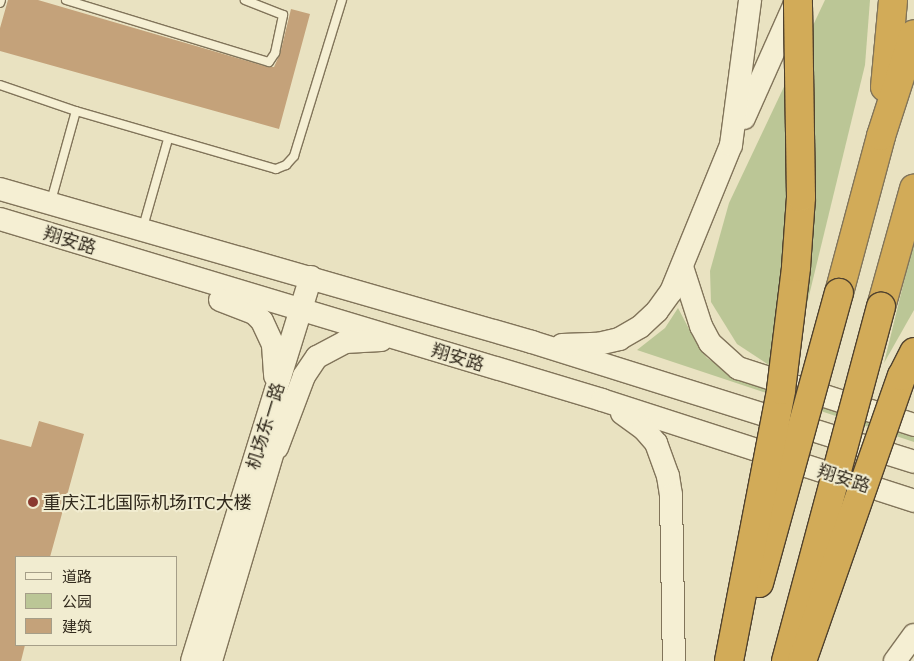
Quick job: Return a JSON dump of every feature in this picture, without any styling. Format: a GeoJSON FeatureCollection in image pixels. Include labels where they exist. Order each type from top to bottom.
{"type":"FeatureCollection","features":[{"type":"Feature","properties":{"kind":"highway"},"geometry":{"type":"LineString","coordinates":[[880,136],[893,0]]}},
{"type":"Feature","properties":{"kind":"highway"},"geometry":{"type":"LineString","coordinates":[[729,661],[781,390],[796,267],[801,196],[797,3]]}},
{"type":"Feature","properties":{"kind":"highway"},"geometry":{"type":"LineString","coordinates":[[737,661],[839,293],[880,136],[914,34]]}},
{"type":"Feature","properties":{"kind":"highway"},"geometry":{"type":"LineString","coordinates":[[786,661],[914,189]]}},
{"type":"Feature","properties":{"kind":"highway"},"geometry":{"type":"LineString","coordinates":[[802,661],[902,376],[914,352]]}},
{"type":"Feature","properties":{"kind":"main road"},"geometry":{"type":"LineString","coordinates":[[731,145],[750,0]]}},
{"type":"Feature","properties":{"kind":"main road"},"geometry":{"type":"LineString","coordinates":[[532,342],[577,346],[619,339],[640,327],[657,311],[682,267],[731,145],[797,3]]}},
{"type":"Feature","properties":{"kind":"main road"},"geometry":{"type":"LineString","coordinates":[[0,179],[40,200]]}},
{"type":"Feature","properties":{"kind":"main road","name":"翔安路"},"geometry":{"type":"LineString","coordinates":[[0,189],[532,342],[914,462]]}},
{"type":"Feature","properties":{"kind":"main road","name":"翔安路"},"geometry":{"type":"LineString","coordinates":[[0,219],[602,400],[914,501]]}},
{"type":"Feature","properties":{"kind":"main road"},"geometry":{"type":"LineString","coordinates":[[144,262],[193,291],[241,306],[262,321],[269,332],[276,360],[273,398]]}},
{"type":"Feature","properties":{"kind":"main road"},"geometry":{"type":"LineString","coordinates":[[682,267],[701,326],[710,343],[738,368],[914,425]]}},
{"type":"Feature","properties":{"kind":"main road","name":"机场东一路"},"geometry":{"type":"LineString","coordinates":[[211,661],[266,474],[307,311],[317,279]]}},
{"type":"Feature","properties":{"kind":"main road","name":"机场东一路"},"geometry":{"type":"LineString","coordinates":[[192,661],[273,398],[307,311]]}},
{"type":"Feature","properties":{"kind":"main road"},"geometry":{"type":"LineString","coordinates":[[266,474],[304,376],[317,357],[345,342],[410,342]]}},
{"type":"Feature","properties":{"kind":"main road"},"geometry":{"type":"LineString","coordinates":[[602,400],[643,428],[656,443],[668,476],[671,495],[674,661]]}},
{"type":"Feature","properties":{"kind":"main road"},"geometry":{"type":"LineString","coordinates":[[895,661],[914,635]]}},
{"type":"Feature","properties":{"kind":"lane"},"geometry":{"type":"LineString","coordinates":[[66,0],[269,62],[275,53],[284,15],[245,0]]}},
{"type":"Feature","properties":{"kind":"lane"},"geometry":{"type":"LineString","coordinates":[[0,85],[168,139],[261,167],[276,169],[286,165],[294,156],[342,0]]}},
{"type":"Feature","properties":{"kind":"lane"},"geometry":{"type":"LineString","coordinates":[[40,200],[76,111]]}},
{"type":"Feature","properties":{"kind":"lane"},"geometry":{"type":"LineString","coordinates":[[142,229],[168,139]]}},
{"type":"Feature","properties":{"kind":"green space"},"geometry":{"type":"Polygon","coordinates":[[[825,0],[870,0],[865,65],[790,374],[775,369],[737,344],[711,302],[710,271],[729,203],[825,0]]]}},
{"type":"Feature","properties":{"kind":"green space"},"geometry":{"type":"Polygon","coordinates":[[[914,242],[914,310],[884,363],[910,257],[914,242]]]}},
{"type":"Feature","properties":{"kind":"green space"},"geometry":{"type":"Polygon","coordinates":[[[678,308],[698,346],[707,358],[724,369],[914,436],[914,442],[637,350],[665,328],[678,308]]]}},
{"type":"Feature","properties":{"kind":"building"},"geometry":{"type":"Polygon","coordinates":[[[8,0],[38,0],[268,67],[274,67],[280,54],[291,9],[310,14],[279,129],[0,51],[0,28],[8,0]]]}},
{"type":"Feature","properties":{"kind":"building","name":"重庆江北国际机场ITC大楼"},"geometry":{"type":"Polygon","coordinates":[[[39,421],[84,434],[50,556],[15,556],[15,646],[25,646],[21,661],[0,661],[0,439],[31,447],[39,421]]]}},
{"type":"Feature","properties":{"kind":"place","name":"重庆江北国际机场ITC大楼"},"geometry":{"type":"Point","coordinates":[33,502]}}]}
